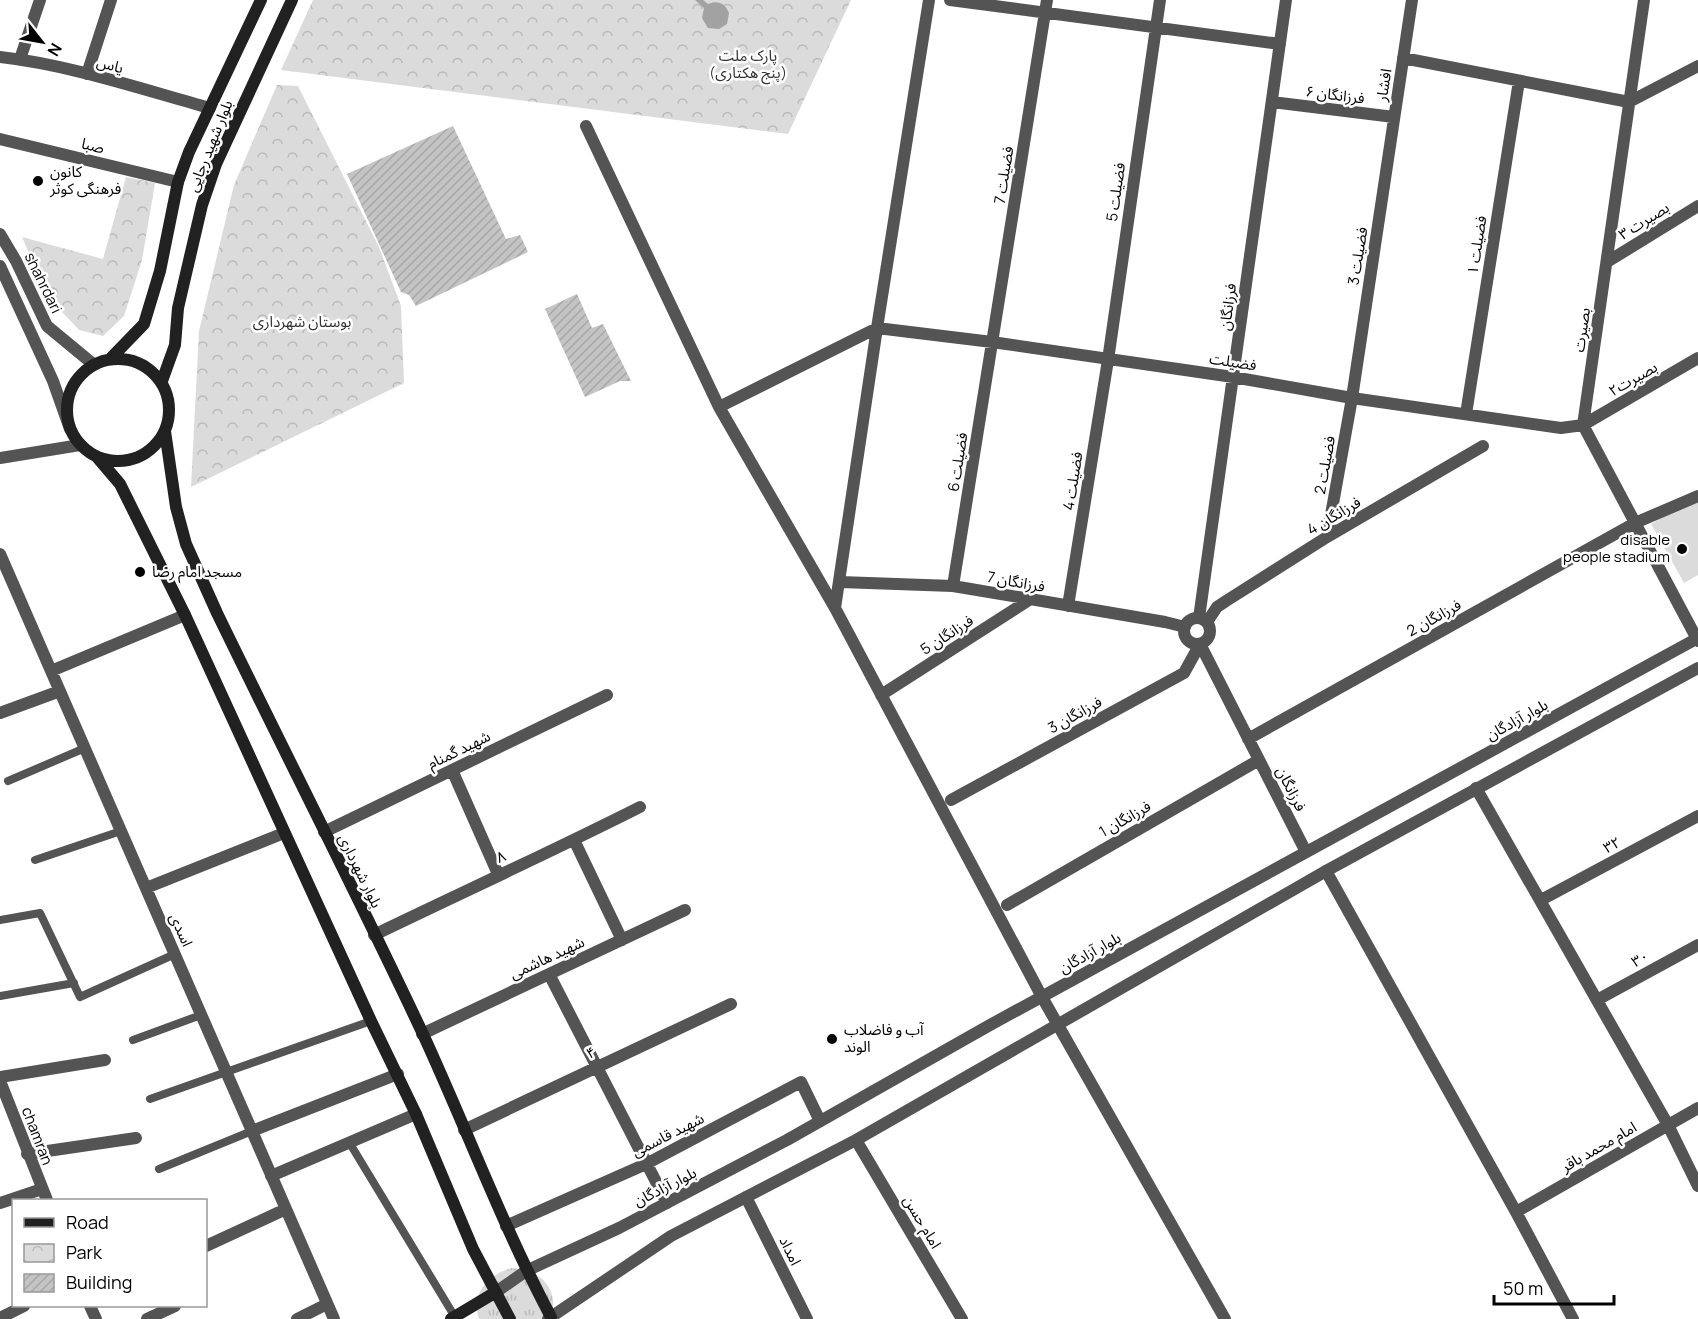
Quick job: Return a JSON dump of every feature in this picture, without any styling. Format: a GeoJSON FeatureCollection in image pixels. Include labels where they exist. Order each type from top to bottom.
{"type":"FeatureCollection","features":[{"type":"Feature","properties":{"kind":"main road","name":"بلوار شهید رجایی"},"geometry":{"type":"LineString","coordinates":[[111,358],[144,324],[160,272],[178,182],[189,152],[261,0]]}},
{"type":"Feature","properties":{"kind":"main road","name":"بلوار شهید رجایی"},"geometry":{"type":"LineString","coordinates":[[162,381],[175,345],[178,308],[202,205],[216,164],[292,0]]}},
{"type":"Feature","properties":{"kind":"main road"},"geometry":{"type":"LineString","coordinates":[[97,457],[113,461],[129,461],[144,455],[156,445],[165,431],[170,414],[169,397],[162,381],[148,367],[130,359],[111,358],[93,364],[79,376],[70,392],[66,411],[70,429],[80,445],[97,457],[120,484],[185,615],[371,1021],[417,1114],[473,1249],[510,1319]]}},
{"type":"Feature","properties":{"kind":"main road","name":"بلوار شهرداری"},"geometry":{"type":"LineString","coordinates":[[165,431],[176,507],[186,544],[217,613],[422,1034],[526,1271],[550,1318]]}},
{"type":"Feature","properties":{"kind":"main road"},"geometry":{"type":"LineString","coordinates":[[453,1318],[496,1292]]}},
{"type":"Feature","properties":{"kind":"street"},"geometry":{"type":"LineString","coordinates":[[20,59],[39,0]]}},
{"type":"Feature","properties":{"kind":"street"},"geometry":{"type":"LineString","coordinates":[[87,74],[111,0]]}},
{"type":"Feature","properties":{"kind":"street"},"geometry":{"type":"LineString","coordinates":[[835,608],[930,0]]}},
{"type":"Feature","properties":{"kind":"street"},"geometry":{"type":"LineString","coordinates":[[950,0],[1280,44]]}},
{"type":"Feature","properties":{"kind":"street","name":"فضیلت 7"},"geometry":{"type":"LineString","coordinates":[[992,342],[1047,0]]}},
{"type":"Feature","properties":{"kind":"street","name":"فضیلت 5"},"geometry":{"type":"LineString","coordinates":[[1108,360],[1160,0]]}},
{"type":"Feature","properties":{"kind":"street","name":"فرزانگان"},"geometry":{"type":"LineString","coordinates":[[1203,620],[1233,377],[1286,0]]}},
{"type":"Feature","properties":{"kind":"street","name":"افشار"},"geometry":{"type":"LineString","coordinates":[[1394,117],[1412,0]]}},
{"type":"Feature","properties":{"kind":"street","name":"بصیرت"},"geometry":{"type":"LineString","coordinates":[[1583,425],[1644,0]]}},
{"type":"Feature","properties":{"kind":"street","name":"یاس"},"geometry":{"type":"LineString","coordinates":[[0,57],[20,59],[87,74],[210,108]]}},
{"type":"Feature","properties":{"kind":"street"},"geometry":{"type":"LineString","coordinates":[[1403,58],[1629,102],[1698,66]]}},
{"type":"Feature","properties":{"kind":"street","name":"فضیلت ۱"},"geometry":{"type":"LineString","coordinates":[[1466,414],[1519,81]]}},
{"type":"Feature","properties":{"kind":"street","name":"فرزانگان ۶"},"geometry":{"type":"LineString","coordinates":[[1272,102],[1394,117]]}},
{"type":"Feature","properties":{"kind":"street","name":"فضیلت 3"},"geometry":{"type":"LineString","coordinates":[[1352,398],[1394,117]]}},
{"type":"Feature","properties":{"kind":"street"},"geometry":{"type":"LineString","coordinates":[[586,126],[719,407],[835,608],[1057,1025],[1225,1319]]}},
{"type":"Feature","properties":{"kind":"street","name":"صبا"},"geometry":{"type":"LineString","coordinates":[[0,139],[178,182]]}},
{"type":"Feature","properties":{"kind":"street","name":"بصیرت ۳"},"geometry":{"type":"LineString","coordinates":[[1607,262],[1698,206]]}},
{"type":"Feature","properties":{"kind":"street","name":"shahrdari"},"geometry":{"type":"LineString","coordinates":[[0,234],[16,261],[47,326],[93,364]]}},
{"type":"Feature","properties":{"kind":"street"},"geometry":{"type":"LineString","coordinates":[[0,266],[53,381],[70,429]]}},
{"type":"Feature","properties":{"kind":"street"},"geometry":{"type":"LineString","coordinates":[[719,407],[877,328]]}},
{"type":"Feature","properties":{"kind":"street","name":"فضیلت"},"geometry":{"type":"LineString","coordinates":[[877,328],[992,342],[1233,377],[1352,398],[1561,428],[1583,425]]}},
{"type":"Feature","properties":{"kind":"street","name":"فضیلت 6"},"geometry":{"type":"LineString","coordinates":[[953,586],[992,342]]}},
{"type":"Feature","properties":{"kind":"street","name":"بصیرت۲"},"geometry":{"type":"LineString","coordinates":[[1583,425],[1698,358]]}},
{"type":"Feature","properties":{"kind":"street","name":"فضیلت 4"},"geometry":{"type":"LineString","coordinates":[[1068,606],[1108,360]]}},
{"type":"Feature","properties":{"kind":"street","name":"فضیلت 2"},"geometry":{"type":"LineString","coordinates":[[1328,537],[1352,398]]}},
{"type":"Feature","properties":{"kind":"street"},"geometry":{"type":"LineString","coordinates":[[1583,425],[1698,639]]}},
{"type":"Feature","properties":{"kind":"street"},"geometry":{"type":"LineString","coordinates":[[0,458],[80,445]]}},
{"type":"Feature","properties":{"kind":"street","name":"فرزانگان 4"},"geometry":{"type":"LineString","coordinates":[[1203,620],[1217,607],[1328,537],[1483,446]]}},
{"type":"Feature","properties":{"kind":"street","name":"فرزانگان 2"},"geometry":{"type":"LineString","coordinates":[[1248,739],[1635,523],[1698,496]]}},
{"type":"Feature","properties":{"kind":"street","name":"اسدی"},"geometry":{"type":"LineString","coordinates":[[0,554],[334,1319]]}},
{"type":"Feature","properties":{"kind":"street","name":"فرزانگان 7"},"geometry":{"type":"LineString","coordinates":[[840,582],[953,586],[1185,627]]}},
{"type":"Feature","properties":{"kind":"street","name":"فرزانگان 5"},"geometry":{"type":"LineString","coordinates":[[881,695],[1029,600]]}},
{"type":"Feature","properties":{"kind":"street"},"geometry":{"type":"LineString","coordinates":[[51,671],[185,615]]}},
{"type":"Feature","properties":{"kind":"street"},"geometry":{"type":"LineString","coordinates":[[1190,620],[1203,620],[1211,630],[1208,639],[1200,644],[1191,643],[1185,636],[1185,627],[1190,620]]}},
{"type":"Feature","properties":{"kind":"street","name":"بلوار آزادگان"},"geometry":{"type":"LineString","coordinates":[[496,1292],[526,1271],[667,1203],[820,1121],[1306,852],[1698,639]]}},
{"type":"Feature","properties":{"kind":"street","name":"فرزانگان"},"geometry":{"type":"LineString","coordinates":[[1200,644],[1306,852]]}},
{"type":"Feature","properties":{"kind":"street","name":"فرزانگان 3"},"geometry":{"type":"LineString","coordinates":[[951,800],[1184,673],[1200,644]]}},
{"type":"Feature","properties":{"kind":"street"},"geometry":{"type":"LineString","coordinates":[[550,1318],[671,1236],[856,1140],[1326,872],[1698,668]]}},
{"type":"Feature","properties":{"kind":"street"},"geometry":{"type":"LineString","coordinates":[[0,713],[60,691]]}},
{"type":"Feature","properties":{"kind":"street","name":"شهید گمنام"},"geometry":{"type":"LineString","coordinates":[[324,832],[607,695]]}},
{"type":"Feature","properties":{"kind":"street","name":"فرزانگان 1"},"geometry":{"type":"LineString","coordinates":[[1007,905],[1259,759]]}},
{"type":"Feature","properties":{"kind":"street"},"geometry":{"type":"LineString","coordinates":[[452,770],[498,874]]}},
{"type":"Feature","properties":{"kind":"street"},"geometry":{"type":"LineString","coordinates":[[1476,788],[1668,1125],[1698,1185]]}},
{"type":"Feature","properties":{"kind":"street","name":"۸"},"geometry":{"type":"LineString","coordinates":[[374,935],[640,807]]}},
{"type":"Feature","properties":{"kind":"street","name":"۳۲"},"geometry":{"type":"LineString","coordinates":[[1541,900],[1698,816]]}},
{"type":"Feature","properties":{"kind":"street"},"geometry":{"type":"LineString","coordinates":[[146,888],[284,833]]}},
{"type":"Feature","properties":{"kind":"street"},"geometry":{"type":"LineString","coordinates":[[574,840],[622,940]]}},
{"type":"Feature","properties":{"kind":"street"},"geometry":{"type":"LineString","coordinates":[[1326,872],[1516,1212],[1573,1319]]}},
{"type":"Feature","properties":{"kind":"street","name":"شهید هاشمی"},"geometry":{"type":"LineString","coordinates":[[422,1034],[685,910]]}},
{"type":"Feature","properties":{"kind":"street","name":"۳۰"},"geometry":{"type":"LineString","coordinates":[[1597,1000],[1698,945]]}},
{"type":"Feature","properties":{"kind":"street"},"geometry":{"type":"LineString","coordinates":[[549,974],[667,1203]]}},
{"type":"Feature","properties":{"kind":"street","name":"۴"},"geometry":{"type":"LineString","coordinates":[[464,1130],[731,1004]]}},
{"type":"Feature","properties":{"kind":"street"},"geometry":{"type":"LineString","coordinates":[[0,1079],[105,1060]]}},
{"type":"Feature","properties":{"kind":"street"},"geometry":{"type":"LineString","coordinates":[[252,1131],[398,1074]]}},
{"type":"Feature","properties":{"kind":"street","name":"chamran"},"geometry":{"type":"LineString","coordinates":[[0,1079],[44,1195]]}},
{"type":"Feature","properties":{"kind":"street","name":"شهید قاسمی"},"geometry":{"type":"LineString","coordinates":[[506,1226],[646,1164],[801,1082],[820,1121]]}},
{"type":"Feature","properties":{"kind":"street","name":"امام محمد باقر"},"geometry":{"type":"LineString","coordinates":[[1516,1212],[1698,1108]]}},
{"type":"Feature","properties":{"kind":"street"},"geometry":{"type":"LineString","coordinates":[[271,1176],[417,1114]]}},
{"type":"Feature","properties":{"kind":"street"},"geometry":{"type":"LineString","coordinates":[[27,1154],[136,1138]]}},
{"type":"Feature","properties":{"kind":"street","name":"امام حسن"},"geometry":{"type":"LineString","coordinates":[[856,1140],[962,1319]]}},
{"type":"Feature","properties":{"kind":"street"},"geometry":{"type":"LineString","coordinates":[[22,1199],[44,1195]]}},
{"type":"Feature","properties":{"kind":"street","name":"امداد"},"geometry":{"type":"LineString","coordinates":[[746,1197],[807,1319]]}},
{"type":"Feature","properties":{"kind":"street"},"geometry":{"type":"LineString","coordinates":[[207,1246],[286,1209]]}},
{"type":"Feature","properties":{"kind":"street"},"geometry":{"type":"LineString","coordinates":[[297,1319],[327,1304]]}},
{"type":"Feature","properties":{"kind":"street"},"geometry":{"type":"LineString","coordinates":[[0,1318],[20,1307]]}},
{"type":"Feature","properties":{"kind":"street"},"geometry":{"type":"LineString","coordinates":[[147,1319],[171,1307]]}},
{"type":"Feature","properties":{"kind":"lane"},"geometry":{"type":"LineString","coordinates":[[8,781],[85,748]]}},
{"type":"Feature","properties":{"kind":"lane"},"geometry":{"type":"LineString","coordinates":[[35,860],[121,831]]}},
{"type":"Feature","properties":{"kind":"lane"},"geometry":{"type":"LineString","coordinates":[[0,920],[40,913],[80,997],[174,954]]}},
{"type":"Feature","properties":{"kind":"lane"},"geometry":{"type":"LineString","coordinates":[[0,996],[74,983]]}},
{"type":"Feature","properties":{"kind":"lane"},"geometry":{"type":"LineString","coordinates":[[133,1040],[201,1015]]}},
{"type":"Feature","properties":{"kind":"lane"},"geometry":{"type":"LineString","coordinates":[[150,1099],[371,1021]]}},
{"type":"Feature","properties":{"kind":"lane"},"geometry":{"type":"LineString","coordinates":[[159,1169],[252,1131]]}},
{"type":"Feature","properties":{"kind":"lane"},"geometry":{"type":"LineString","coordinates":[[349,1142],[453,1318]]}},
{"type":"Feature","properties":{"kind":"green space","name":"پارک ملت (پنج هکتاری)"},"geometry":{"type":"Polygon","coordinates":[[[313,0],[851,0],[788,134],[281,70],[313,0]]]}},
{"type":"Feature","properties":{"kind":"green space","name":"بوستان شهرداری"},"geometry":{"type":"Polygon","coordinates":[[[277,85],[298,86],[379,247],[401,306],[404,383],[191,487],[199,331],[234,185],[277,85]]]}},
{"type":"Feature","properties":{"kind":"green space"},"geometry":{"type":"Polygon","coordinates":[[[126,177],[155,183],[142,260],[124,316],[103,336],[79,330],[48,297],[22,237],[103,259],[126,177]]]}},
{"type":"Feature","properties":{"kind":"green space","name":"disable people stadium"},"geometry":{"type":"Polygon","coordinates":[[[1698,498],[1698,575],[1684,583],[1651,524],[1698,498]]]}},
{"type":"Feature","properties":{"kind":"green space"},"geometry":{"type":"Polygon","coordinates":[[[512,1268],[532,1273],[546,1283],[553,1299],[551,1319],[479,1319],[477,1301],[479,1293],[489,1280],[512,1268]]]}},
{"type":"Feature","properties":{"kind":"shaded area"},"geometry":{"type":"Polygon","coordinates":[[[695,0],[703,0],[708,4],[718,2],[723,5],[729,13],[727,24],[719,29],[708,28],[702,18],[704,8],[695,0]]]}},
{"type":"Feature","properties":{"kind":"building"},"geometry":{"type":"Polygon","coordinates":[[[453,126],[506,239],[520,235],[528,252],[416,306],[409,295],[401,292],[347,174],[453,126]]]}},
{"type":"Feature","properties":{"kind":"building"},"geometry":{"type":"Polygon","coordinates":[[[577,294],[592,328],[603,324],[631,381],[620,381],[585,397],[545,309],[577,294]]]}},
{"type":"Feature","properties":{"kind":"place","name":"کانون فرهنگی کوثر"},"geometry":{"type":"Point","coordinates":[38,181]}},
{"type":"Feature","properties":{"kind":"place","name":"disable people stadium"},"geometry":{"type":"Point","coordinates":[1682,549]}},
{"type":"Feature","properties":{"kind":"place","name":"مسجد امام رضا"},"geometry":{"type":"Point","coordinates":[140,572]}},
{"type":"Feature","properties":{"kind":"place","name":"آب و فاضلاب الوند"},"geometry":{"type":"Point","coordinates":[832,1039]}}]}
